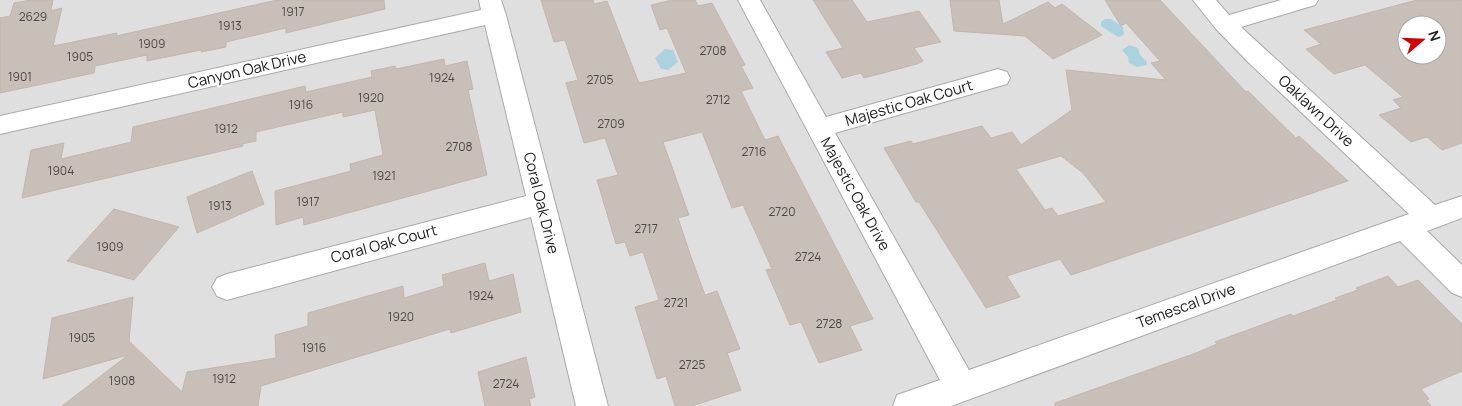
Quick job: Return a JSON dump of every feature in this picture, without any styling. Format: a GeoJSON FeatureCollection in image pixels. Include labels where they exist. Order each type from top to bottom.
{"type":"FeatureCollection","features":[{"type":"Feature","properties":{"kind":"street","name":"Majestic Oak Drive"},"geometry":{"type":"LineString","coordinates":[[749,0],[961,387]]}},
{"type":"Feature","properties":{"kind":"street","name":"Oaklawn Drive"},"geometry":{"type":"LineString","coordinates":[[1204,0],[1224,24],[1418,223],[1462,284]]}},
{"type":"Feature","properties":{"kind":"street"},"geometry":{"type":"LineString","coordinates":[[1224,24],[1307,0]]}},
{"type":"Feature","properties":{"kind":"street","name":"Canyon Oak Drive"},"geometry":{"type":"LineString","coordinates":[[0,125],[493,8]]}},
{"type":"Feature","properties":{"kind":"street","name":"Coral Oak Drive"},"geometry":{"type":"LineString","coordinates":[[493,8],[592,406]]}},
{"type":"Feature","properties":{"kind":"street","name":"Majestic Oak Court"},"geometry":{"type":"LineString","coordinates":[[820,128],[998,78]]}},
{"type":"Feature","properties":{"kind":"street","name":"Coral Oak Court"},"geometry":{"type":"LineString","coordinates":[[227,287],[541,203]]}},
{"type":"Feature","properties":{"kind":"street","name":"Temescal Drive"},"geometry":{"type":"LineString","coordinates":[[909,406],[1462,207]]}},
{"type":"Feature","properties":{"kind":"shaded area"},"geometry":{"type":"Polygon","coordinates":[[[0,0],[1462,0],[1462,406],[0,406],[0,0]]]}},
{"type":"Feature","properties":{"kind":"water"},"geometry":{"type":"Polygon","coordinates":[[[1105,19],[1111,19],[1123,27],[1124,35],[1118,37],[1101,26],[1101,22],[1105,19]]]}},
{"type":"Feature","properties":{"kind":"water"},"geometry":{"type":"Polygon","coordinates":[[[1129,45],[1138,48],[1140,55],[1147,62],[1147,65],[1137,67],[1129,63],[1128,57],[1122,50],[1129,45]]]}},
{"type":"Feature","properties":{"kind":"water"},"geometry":{"type":"Polygon","coordinates":[[[665,49],[673,50],[678,62],[668,70],[661,69],[655,58],[665,49]]]}},
{"type":"Feature","properties":{"kind":"building"},"geometry":{"type":"Polygon","coordinates":[[[30,0],[53,0],[51,11],[62,8],[53,46],[117,33],[116,36],[277,0],[384,0],[385,9],[286,33],[286,28],[226,42],[226,47],[201,52],[201,50],[147,61],[147,55],[95,66],[94,73],[0,93],[0,18],[10,16],[14,3],[30,0]]]}},
{"type":"Feature","properties":{"kind":"building"},"geometry":{"type":"Polygon","coordinates":[[[541,0],[593,0],[594,4],[607,1],[639,83],[686,73],[667,28],[660,30],[651,5],[672,0],[695,0],[698,6],[712,3],[745,65],[741,66],[753,88],[741,91],[765,140],[778,136],[873,319],[850,326],[862,350],[819,363],[801,322],[790,325],[766,270],[772,269],[743,205],[732,208],[702,132],[663,142],[689,215],[678,218],[705,295],[717,291],[740,349],[727,353],[741,390],[692,406],[675,406],[666,376],[657,379],[635,307],[659,300],[643,252],[630,256],[625,242],[616,244],[597,180],[618,175],[605,138],[584,143],[566,83],[578,80],[565,40],[554,42],[541,0]]]}},
{"type":"Feature","properties":{"kind":"building"},"geometry":{"type":"Polygon","coordinates":[[[813,0],[852,0],[867,22],[919,11],[941,42],[914,48],[923,61],[917,64],[864,78],[861,73],[842,78],[826,52],[843,48],[813,0]]]}},
{"type":"Feature","properties":{"kind":"building"},"geometry":{"type":"Polygon","coordinates":[[[950,0],[999,0],[1003,24],[1048,2],[1055,8],[1062,4],[1102,35],[1053,59],[1025,36],[954,31],[950,0]]]}},
{"type":"Feature","properties":{"kind":"building"},"geometry":{"type":"Polygon","coordinates":[[[1105,0],[1160,0],[1246,92],[1248,91],[1296,138],[1299,136],[1348,181],[1071,275],[1060,259],[1007,276],[1020,297],[986,308],[919,202],[916,202],[884,148],[911,141],[913,144],[982,126],[991,138],[1012,132],[1021,145],[1072,110],[1066,70],[1166,80],[1151,63],[1160,61],[1126,23],[1121,26],[1105,0]],[[1061,156],[1016,169],[1045,210],[1052,208],[1058,216],[1106,202],[1083,173],[1061,156]]]}},
{"type":"Feature","properties":{"kind":"building"},"geometry":{"type":"Polygon","coordinates":[[[1417,0],[1462,0],[1462,143],[1442,150],[1427,137],[1411,142],[1379,115],[1401,108],[1393,100],[1403,97],[1365,65],[1334,74],[1306,49],[1321,44],[1304,30],[1417,0]]]}},
{"type":"Feature","properties":{"kind":"building"},"geometry":{"type":"Polygon","coordinates":[[[444,59],[445,66],[467,61],[473,89],[468,90],[487,175],[304,225],[303,217],[276,225],[275,191],[351,171],[350,164],[383,155],[375,110],[343,117],[343,112],[256,132],[256,141],[242,144],[243,146],[22,198],[31,150],[64,143],[61,159],[131,142],[133,127],[305,86],[306,92],[372,77],[371,71],[395,66],[396,69],[444,59]]]}},
{"type":"Feature","properties":{"kind":"building"},"geometry":{"type":"Polygon","coordinates":[[[252,171],[264,204],[197,233],[187,197],[252,171]]]}},
{"type":"Feature","properties":{"kind":"building"},"geometry":{"type":"Polygon","coordinates":[[[114,209],[179,227],[134,280],[67,261],[114,209]]]}},
{"type":"Feature","properties":{"kind":"building"},"geometry":{"type":"Polygon","coordinates":[[[485,263],[489,281],[513,274],[521,312],[451,333],[450,329],[261,386],[258,406],[62,406],[128,355],[43,379],[52,318],[133,297],[129,341],[182,392],[187,372],[276,358],[275,335],[308,326],[308,313],[403,286],[404,298],[444,286],[442,275],[485,263]]]}},
{"type":"Feature","properties":{"kind":"building"},"geometry":{"type":"Polygon","coordinates":[[[1388,276],[1398,287],[1418,280],[1462,324],[1462,371],[1421,389],[1429,399],[1426,400],[1431,406],[1055,406],[1055,403],[1196,353],[1217,344],[1215,342],[1291,314],[1293,316],[1337,300],[1335,298],[1388,276]]]}},
{"type":"Feature","properties":{"kind":"building"},"geometry":{"type":"Polygon","coordinates":[[[526,357],[535,397],[529,399],[531,406],[485,406],[478,372],[526,357]]]}}]}
